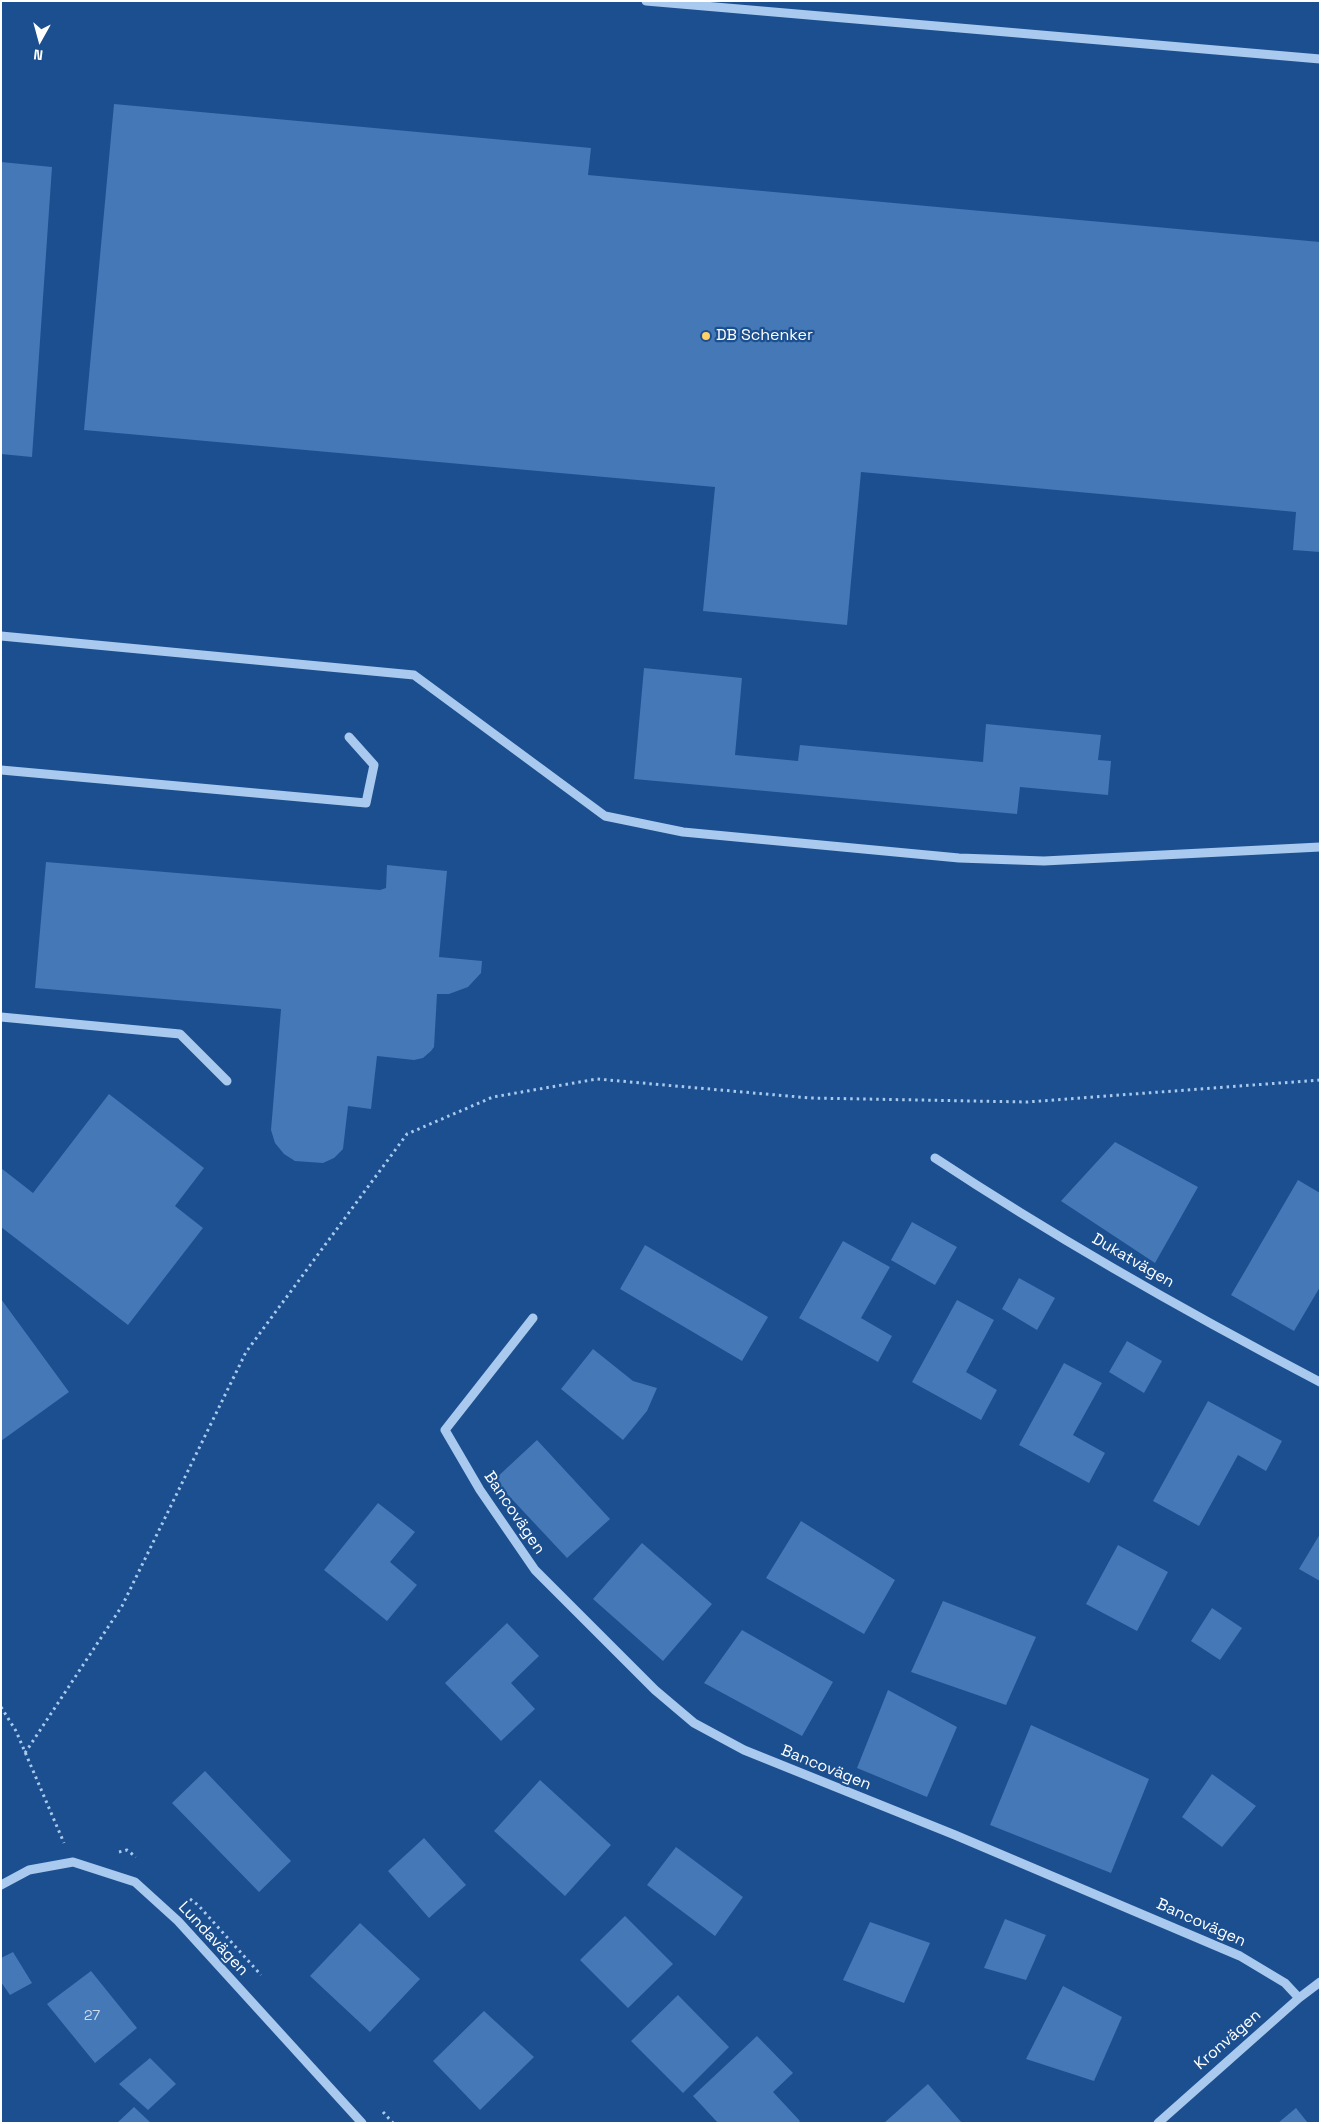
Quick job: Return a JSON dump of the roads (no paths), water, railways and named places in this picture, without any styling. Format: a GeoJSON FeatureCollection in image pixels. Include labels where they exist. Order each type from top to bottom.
{"type":"FeatureCollection","features":[{"type":"Feature","properties":{"kind":"street"},"geometry":{"type":"LineString","coordinates":[[646,1],[1320,59]]}},
{"type":"Feature","properties":{"kind":"street"},"geometry":{"type":"LineString","coordinates":[[1,636],[414,675],[605,816],[682,832],[959,858],[1044,861],[1320,847]]}},
{"type":"Feature","properties":{"kind":"street"},"geometry":{"type":"LineString","coordinates":[[1,770],[366,803],[374,765],[349,737]]}},
{"type":"Feature","properties":{"kind":"street"},"geometry":{"type":"LineString","coordinates":[[1,1017],[180,1034],[227,1081]]}},
{"type":"Feature","properties":{"kind":"street","name":"Dukatvägen"},"geometry":{"type":"LineString","coordinates":[[935,1158],[1010,1207],[1061,1237],[1224,1331],[1320,1382]]}},
{"type":"Feature","properties":{"kind":"street","name":"Bancovägen"},"geometry":{"type":"LineString","coordinates":[[533,1318],[445,1430],[480,1490],[535,1570],[655,1690],[694,1723],[744,1750],[955,1835],[1240,1956],[1285,1984],[1299,1998]]}},
{"type":"Feature","properties":{"kind":"street","name":"Lundavägen"},"geometry":{"type":"LineString","coordinates":[[1,1885],[29,1870],[73,1862],[135,1882],[178,1922],[362,2123]]}},
{"type":"Feature","properties":{"kind":"street","name":"Kronvägen"},"geometry":{"type":"LineString","coordinates":[[1158,2123],[1299,1998],[1320,1982]]}},
{"type":"Feature","properties":{"kind":"place","name":"DB Schenker"},"geometry":{"type":"Point","coordinates":[706,336]}}]}
